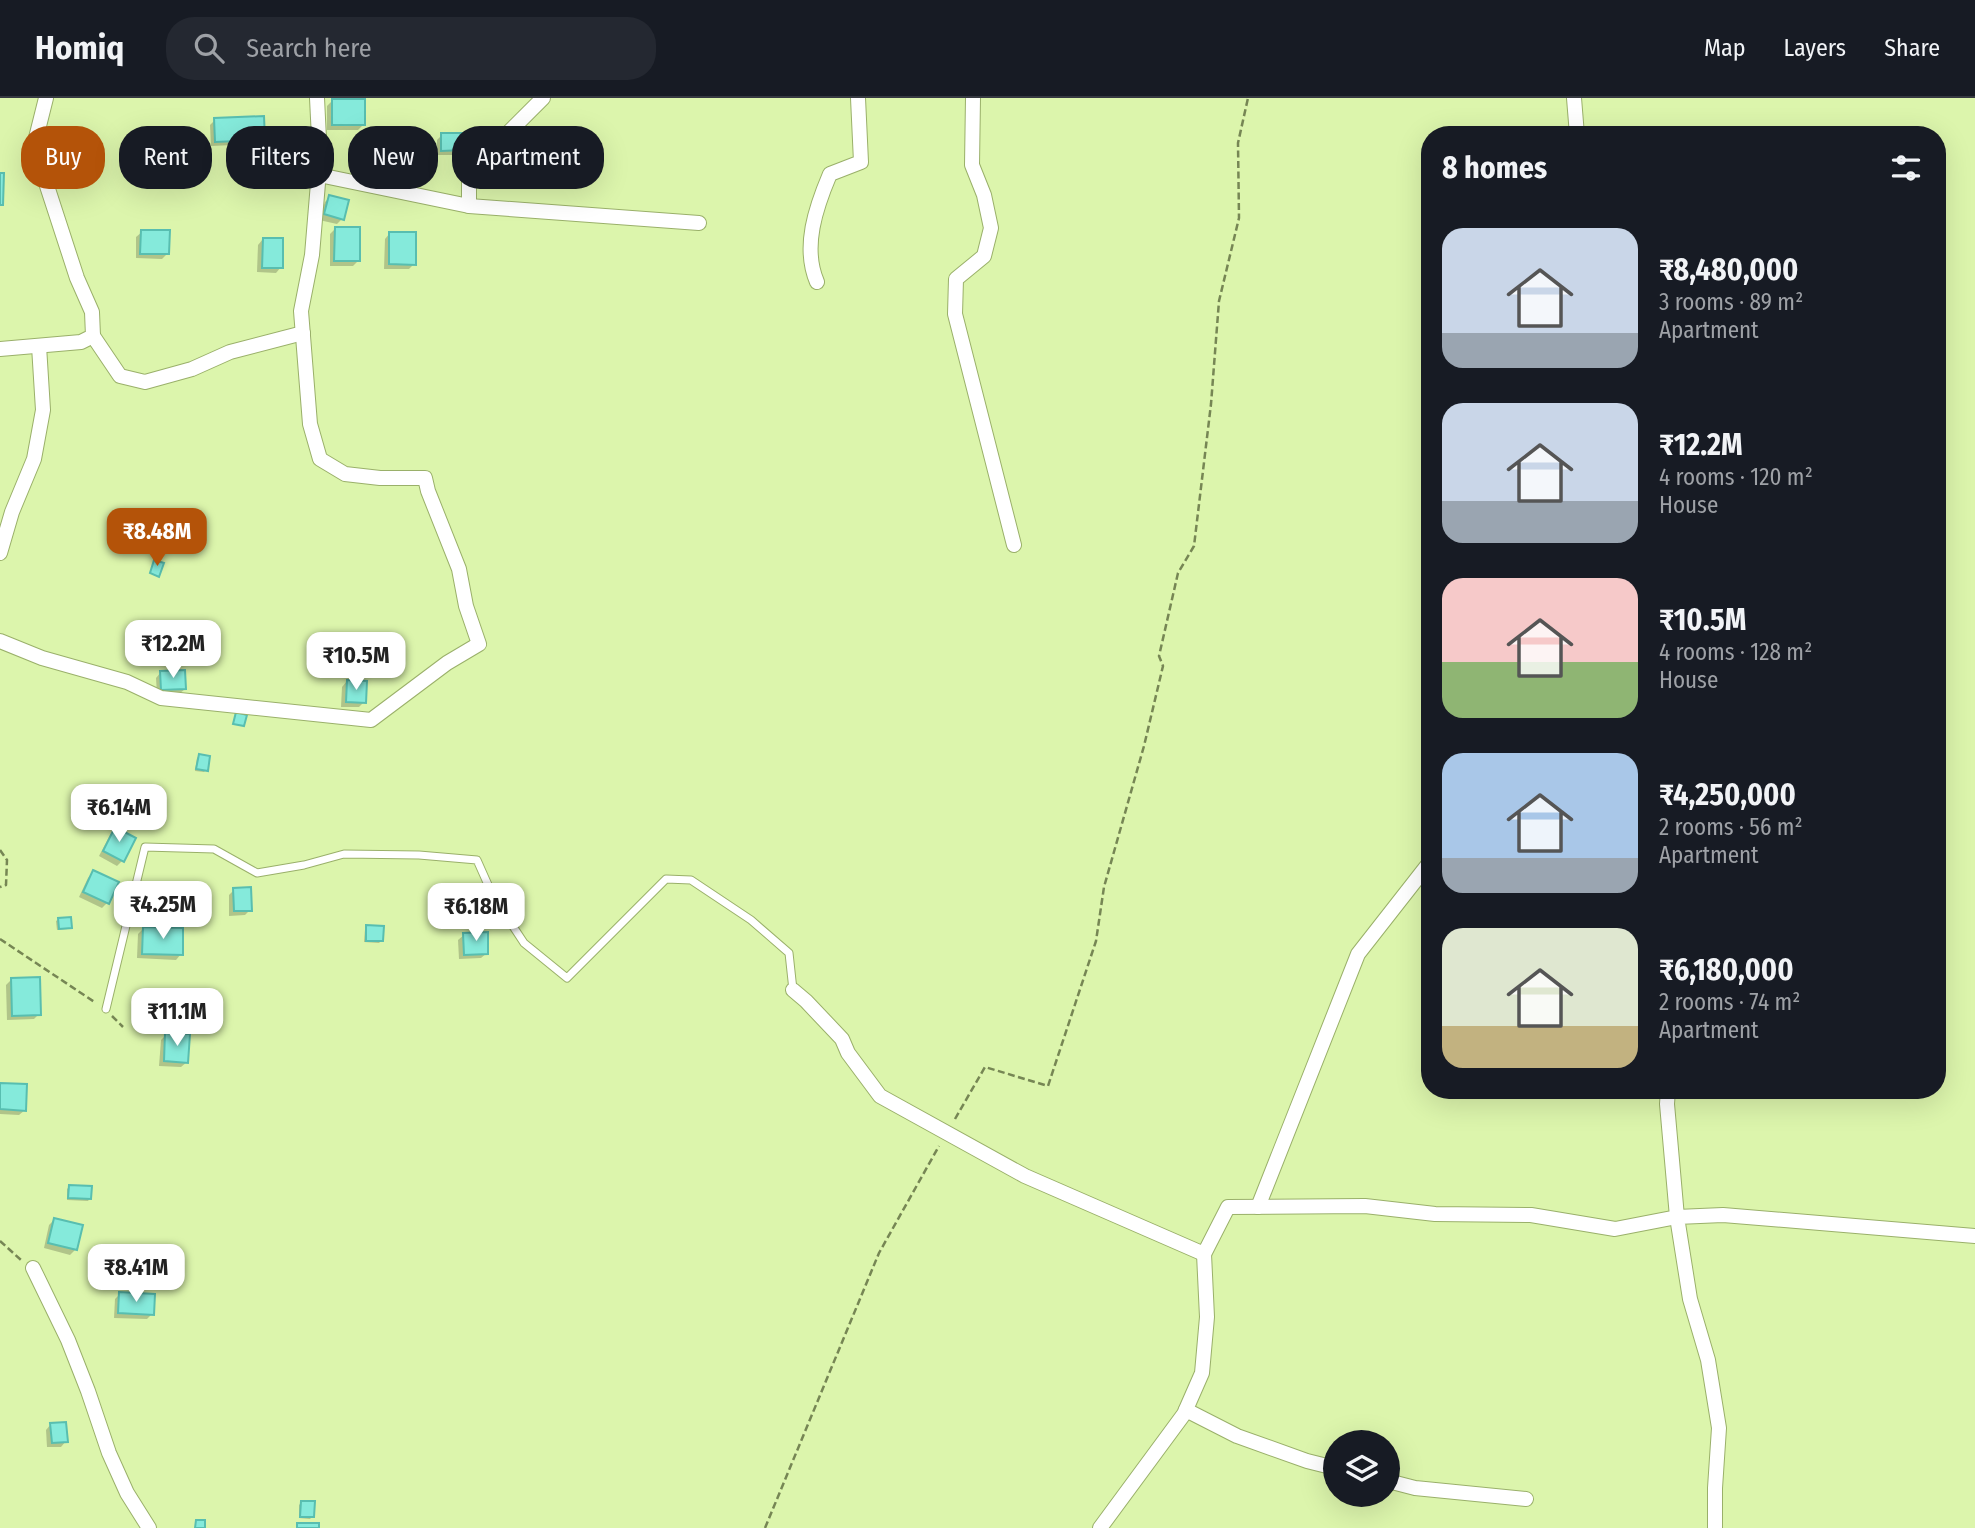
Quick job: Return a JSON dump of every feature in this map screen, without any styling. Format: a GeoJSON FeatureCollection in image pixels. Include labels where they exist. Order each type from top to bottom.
{"type":"FeatureCollection","features":[{"type":"Feature","properties":{"kind":"street"},"geometry":{"type":"LineString","coordinates":[[45,98],[34,146],[77,278],[92,312],[93,336],[120,376],[145,382],[192,369],[230,352],[303,333]]}},
{"type":"Feature","properties":{"kind":"street"},"geometry":{"type":"LineString","coordinates":[[317,98],[318,126]]}},
{"type":"Feature","properties":{"kind":"street"},"geometry":{"type":"LineString","coordinates":[[468,206],[469,172],[543,98]]}},
{"type":"Feature","properties":{"kind":"street"},"geometry":{"type":"LineString","coordinates":[[817,282],[811,269],[816,208],[830,174],[861,162],[858,98]]}},
{"type":"Feature","properties":{"kind":"street"},"geometry":{"type":"LineString","coordinates":[[973,98],[972,165],[984,195],[991,228],[984,256],[956,279],[955,314],[1014,545]]}},
{"type":"Feature","properties":{"kind":"street"},"geometry":{"type":"LineString","coordinates":[[1574,98],[1576,126]]}},
{"type":"Feature","properties":{"kind":"street"},"geometry":{"type":"LineString","coordinates":[[334,178],[468,206],[699,223]]}},
{"type":"Feature","properties":{"kind":"street"},"geometry":{"type":"LineString","coordinates":[[0,641],[42,658],[127,682],[162,698],[371,720],[447,663],[479,644],[466,606],[459,569],[425,478],[380,478],[345,474],[320,459],[310,424],[301,310],[312,255],[318,189]]}},
{"type":"Feature","properties":{"kind":"street"},"geometry":{"type":"LineString","coordinates":[[0,349],[81,342],[93,336]]}},
{"type":"Feature","properties":{"kind":"street"},"geometry":{"type":"LineString","coordinates":[[0,553],[12,512],[34,459],[43,410],[39,346]]}},
{"type":"Feature","properties":{"kind":"street"},"geometry":{"type":"LineString","coordinates":[[1258,1207],[1358,954],[1421,874]]}},
{"type":"Feature","properties":{"kind":"street"},"geometry":{"type":"LineString","coordinates":[[793,990],[807,1001],[842,1039],[848,1053],[880,1096],[1025,1176],[1204,1254]]}},
{"type":"Feature","properties":{"kind":"street"},"geometry":{"type":"LineString","coordinates":[[1667,1099],[1677,1217],[1690,1299],[1708,1360],[1719,1428],[1715,1528]]}},
{"type":"Feature","properties":{"kind":"street"},"geometry":{"type":"LineString","coordinates":[[1100,1528],[1186,1410],[1202,1373],[1208,1317],[1204,1254],[1228,1208],[1366,1206],[1435,1213],[1531,1215],[1615,1229],[1677,1217],[1723,1215],[1975,1236]]}},
{"type":"Feature","properties":{"kind":"street"},"geometry":{"type":"LineString","coordinates":[[33,1268],[68,1340],[108,1453],[127,1493],[149,1528]]}},
{"type":"Feature","properties":{"kind":"street"},"geometry":{"type":"LineString","coordinates":[[1186,1410],[1237,1436],[1323,1465]]}},
{"type":"Feature","properties":{"kind":"street"},"geometry":{"type":"LineString","coordinates":[[1400,1484],[1415,1488],[1527,1499]]}},
{"type":"Feature","properties":{"kind":"lane"},"geometry":{"type":"LineString","coordinates":[[106,1009],[145,847],[214,849],[257,873],[304,865],[344,854],[419,855],[477,860],[493,896],[524,943],[567,978],[666,879],[691,880],[751,920],[789,953],[793,990]]}},
{"type":"Feature","properties":{"kind":"path"},"geometry":{"type":"LineString","coordinates":[[1144,746],[1163,666],[1159,656],[1178,573],[1194,546],[1211,404],[1219,301],[1239,218],[1238,143],[1248,98]]}},
{"type":"Feature","properties":{"kind":"path"},"geometry":{"type":"LineString","coordinates":[[0,850],[7,860],[6,885],[0,887]]}},
{"type":"Feature","properties":{"kind":"path"},"geometry":{"type":"LineString","coordinates":[[0,939],[106,1009],[123,1027]]}},
{"type":"Feature","properties":{"kind":"path"},"geometry":{"type":"LineString","coordinates":[[0,1241],[33,1268]]}},
{"type":"Feature","properties":{"kind":"building"},"geometry":{"type":"Polygon","coordinates":[[[332,99],[365,99],[365,125],[332,125],[332,99]]]}},
{"type":"Feature","properties":{"kind":"building"},"geometry":{"type":"Polygon","coordinates":[[[264,116],[264,126],[226,126],[226,142],[215,142],[214,118],[264,116]]]}},
{"type":"Feature","properties":{"kind":"building"},"geometry":{"type":"Polygon","coordinates":[[[441,133],[452,133],[452,151],[441,151],[441,133]]]}},
{"type":"Feature","properties":{"kind":"building"},"geometry":{"type":"Polygon","coordinates":[[[0,173],[4,173],[3,205],[0,205],[0,173]]]}},
{"type":"Feature","properties":{"kind":"building"},"geometry":{"type":"Polygon","coordinates":[[[329,195],[349,200],[344,220],[324,214],[329,195]]]}},
{"type":"Feature","properties":{"kind":"building"},"geometry":{"type":"Polygon","coordinates":[[[335,227],[360,227],[360,261],[334,261],[335,227]]]}},
{"type":"Feature","properties":{"kind":"building"},"geometry":{"type":"Polygon","coordinates":[[[141,230],[170,230],[169,254],[140,254],[141,230]]]}},
{"type":"Feature","properties":{"kind":"building"},"geometry":{"type":"Polygon","coordinates":[[[389,232],[416,232],[416,265],[389,264],[389,232]]]}},
{"type":"Feature","properties":{"kind":"building"},"geometry":{"type":"Polygon","coordinates":[[[263,238],[283,238],[283,268],[262,268],[263,238]]]}},
{"type":"Feature","properties":{"kind":"building"},"geometry":{"type":"Polygon","coordinates":[[[154,560],[164,563],[159,577],[150,573],[154,560]]]}},
{"type":"Feature","properties":{"kind":"building"},"geometry":{"type":"Polygon","coordinates":[[[185,670],[186,689],[161,690],[160,671],[185,670]]]}},
{"type":"Feature","properties":{"kind":"building"},"geometry":{"type":"Polygon","coordinates":[[[347,680],[367,681],[366,703],[346,702],[347,680]]]}},
{"type":"Feature","properties":{"kind":"building"},"geometry":{"type":"Polygon","coordinates":[[[236,712],[247,715],[244,726],[233,724],[236,712]]]}},
{"type":"Feature","properties":{"kind":"building"},"geometry":{"type":"Polygon","coordinates":[[[199,754],[210,756],[208,771],[196,769],[199,754]]]}},
{"type":"Feature","properties":{"kind":"building"},"geometry":{"type":"Polygon","coordinates":[[[115,827],[136,838],[124,862],[103,851],[115,827]]]}},
{"type":"Feature","properties":{"kind":"building"},"geometry":{"type":"Polygon","coordinates":[[[93,870],[119,882],[109,904],[83,892],[93,870]]]}},
{"type":"Feature","properties":{"kind":"building"},"geometry":{"type":"Polygon","coordinates":[[[251,887],[252,911],[234,911],[233,888],[251,887]]]}},
{"type":"Feature","properties":{"kind":"building"},"geometry":{"type":"Polygon","coordinates":[[[71,917],[72,928],[59,929],[58,918],[71,917]]]}},
{"type":"Feature","properties":{"kind":"building"},"geometry":{"type":"Polygon","coordinates":[[[366,925],[384,926],[383,941],[366,941],[366,925]]]}},
{"type":"Feature","properties":{"kind":"building"},"geometry":{"type":"Polygon","coordinates":[[[143,927],[183,928],[183,955],[142,954],[143,927]]]}},
{"type":"Feature","properties":{"kind":"building"},"geometry":{"type":"Polygon","coordinates":[[[488,932],[488,954],[464,955],[463,933],[488,932]]]}},
{"type":"Feature","properties":{"kind":"building"},"geometry":{"type":"Polygon","coordinates":[[[40,977],[41,1015],[12,1016],[11,978],[40,977]]]}},
{"type":"Feature","properties":{"kind":"building"},"geometry":{"type":"Polygon","coordinates":[[[165,1033],[190,1034],[188,1063],[164,1061],[165,1033]]]}},
{"type":"Feature","properties":{"kind":"building"},"geometry":{"type":"Polygon","coordinates":[[[0,1083],[27,1084],[26,1111],[0,1109],[0,1083]]]}},
{"type":"Feature","properties":{"kind":"building"},"geometry":{"type":"Polygon","coordinates":[[[69,1185],[92,1186],[91,1199],[68,1198],[69,1185]]]}},
{"type":"Feature","properties":{"kind":"building"},"geometry":{"type":"Polygon","coordinates":[[[54,1218],[83,1225],[77,1250],[48,1243],[54,1218]]]}},
{"type":"Feature","properties":{"kind":"building"},"geometry":{"type":"Polygon","coordinates":[[[119,1292],[155,1294],[154,1315],[118,1313],[119,1292]]]}},
{"type":"Feature","properties":{"kind":"building"},"geometry":{"type":"Polygon","coordinates":[[[66,1422],[68,1442],[52,1443],[50,1423],[66,1422]]]}},
{"type":"Feature","properties":{"kind":"building"},"geometry":{"type":"Polygon","coordinates":[[[301,1501],[315,1501],[314,1517],[300,1517],[301,1501]]]}},
{"type":"Feature","properties":{"kind":"building"},"geometry":{"type":"Polygon","coordinates":[[[196,1520],[205,1520],[205,1528],[195,1528],[196,1520]]]}},
{"type":"Feature","properties":{"kind":"building"},"geometry":{"type":"Polygon","coordinates":[[[297,1523],[319,1523],[319,1528],[297,1528],[297,1523]]]}}]}
